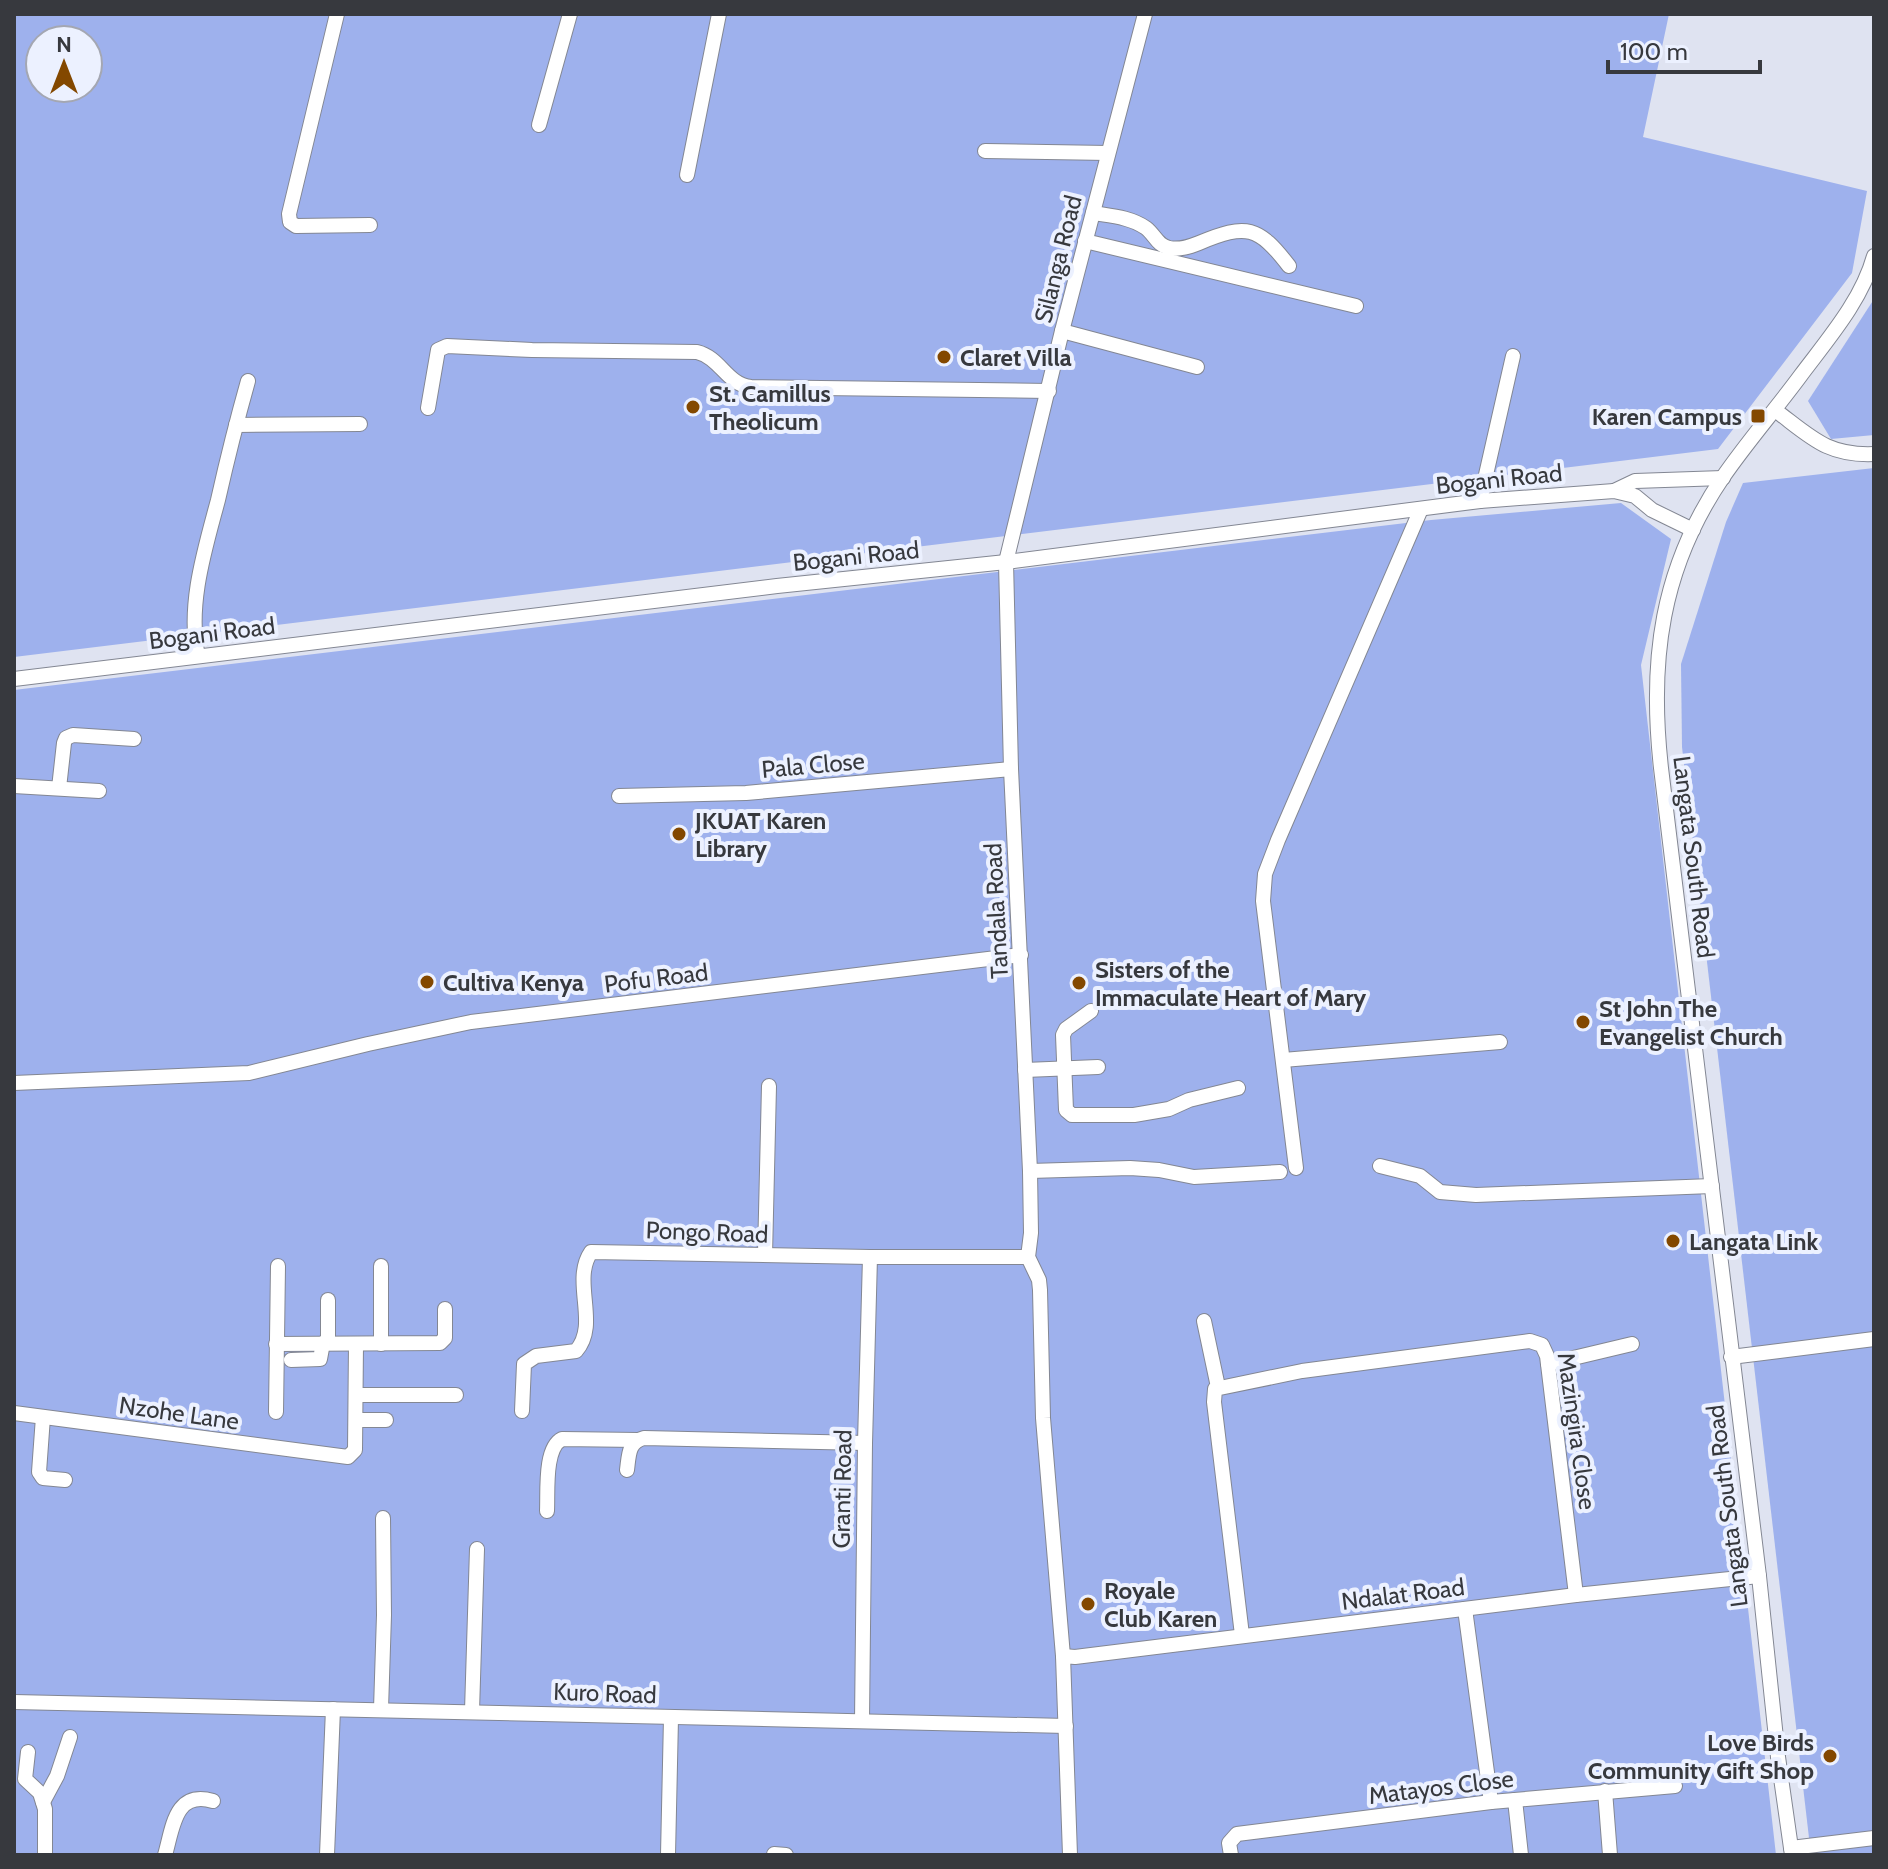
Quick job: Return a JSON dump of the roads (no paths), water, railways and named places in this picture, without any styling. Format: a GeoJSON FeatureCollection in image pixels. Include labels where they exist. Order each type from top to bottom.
{"type":"FeatureCollection","features":[{"type":"Feature","properties":{"kind":"street"},"geometry":{"type":"LineString","coordinates":[[337,14],[289,214],[290,222],[296,226],[370,225]]}},
{"type":"Feature","properties":{"kind":"street"},"geometry":{"type":"LineString","coordinates":[[539,125],[570,14]]}},
{"type":"Feature","properties":{"kind":"street"},"geometry":{"type":"LineString","coordinates":[[687,175],[719,14]]}},
{"type":"Feature","properties":{"kind":"street","name":"Silanga Road"},"geometry":{"type":"LineString","coordinates":[[1006,562],[1062,331],[1145,14]]}},
{"type":"Feature","properties":{"kind":"street"},"geometry":{"type":"LineString","coordinates":[[985,151],[1108,153]]}},
{"type":"Feature","properties":{"kind":"street"},"geometry":{"type":"LineString","coordinates":[[1093,213],[1129,219],[1149,230],[1161,245],[1174,249],[1189,247],[1232,230],[1247,231],[1269,241],[1289,266]]}},
{"type":"Feature","properties":{"kind":"street"},"geometry":{"type":"LineString","coordinates":[[1085,241],[1356,306]]}},
{"type":"Feature","properties":{"kind":"street","name":"Langata South Road"},"geometry":{"type":"LineString","coordinates":[[1792,1852],[1778,1757],[1661,768],[1657,657],[1664,609],[1673,576],[1693,530],[1723,478],[1840,323],[1874,256]]}},
{"type":"Feature","properties":{"kind":"street"},"geometry":{"type":"LineString","coordinates":[[1062,331],[1197,367]]}},
{"type":"Feature","properties":{"kind":"street"},"geometry":{"type":"LineString","coordinates":[[428,408],[438,350],[447,346],[697,352],[713,358],[733,381],[751,387],[1049,391]]}},
{"type":"Feature","properties":{"kind":"street"},"geometry":{"type":"LineString","coordinates":[[1480,501],[1513,356]]}},
{"type":"Feature","properties":{"kind":"street"},"geometry":{"type":"LineString","coordinates":[[198,656],[194,614],[208,540],[248,381]]}},
{"type":"Feature","properties":{"kind":"street"},"geometry":{"type":"LineString","coordinates":[[1775,410],[1834,451],[1874,454]]}},
{"type":"Feature","properties":{"kind":"street"},"geometry":{"type":"LineString","coordinates":[[236,425],[360,424]]}},
{"type":"Feature","properties":{"kind":"street"},"geometry":{"type":"LineString","coordinates":[[1614,491],[1635,481],[1723,478]]}},
{"type":"Feature","properties":{"kind":"street","name":"Bogani Road"},"geometry":{"type":"LineString","coordinates":[[14,679],[777,586],[1006,562],[1480,501],[1614,491],[1635,496],[1652,510],[1693,530]]}},
{"type":"Feature","properties":{"kind":"street"},"geometry":{"type":"LineString","coordinates":[[1296,1168],[1263,901],[1265,874],[1421,509]]}},
{"type":"Feature","properties":{"kind":"street","name":"Tandala Road"},"geometry":{"type":"LineString","coordinates":[[1006,562],[1011,769],[1030,1171],[1031,1233],[1028,1257]]}},
{"type":"Feature","properties":{"kind":"street"},"geometry":{"type":"LineString","coordinates":[[59,788],[66,738],[73,735],[134,739]]}},
{"type":"Feature","properties":{"kind":"street","name":"Pala Close"},"geometry":{"type":"LineString","coordinates":[[619,796],[746,793],[1011,769]]}},
{"type":"Feature","properties":{"kind":"street"},"geometry":{"type":"LineString","coordinates":[[14,786],[99,791]]}},
{"type":"Feature","properties":{"kind":"street","name":"Pofu Road"},"geometry":{"type":"LineString","coordinates":[[14,1083],[249,1073],[471,1022],[1021,955]]}},
{"type":"Feature","properties":{"kind":"street"},"geometry":{"type":"LineString","coordinates":[[1091,1011],[1066,1029],[1063,1035],[1066,1110],[1072,1115],[1134,1115],[1169,1109],[1189,1100],[1238,1088]]}},
{"type":"Feature","properties":{"kind":"street"},"geometry":{"type":"LineString","coordinates":[[1283,1060],[1500,1042]]}},
{"type":"Feature","properties":{"kind":"street"},"geometry":{"type":"LineString","coordinates":[[1025,1070],[1098,1067]]}},
{"type":"Feature","properties":{"kind":"street"},"geometry":{"type":"LineString","coordinates":[[765,1255],[769,1086]]}},
{"type":"Feature","properties":{"kind":"street"},"geometry":{"type":"LineString","coordinates":[[1380,1166],[1420,1176],[1440,1192],[1476,1195],[1712,1186]]}},
{"type":"Feature","properties":{"kind":"street"},"geometry":{"type":"LineString","coordinates":[[1030,1171],[1130,1168],[1194,1177],[1280,1172]]}},
{"type":"Feature","properties":{"kind":"street","name":"Pongo Road"},"geometry":{"type":"LineString","coordinates":[[522,1411],[524,1364],[536,1356],[576,1351],[584,1339],[584,1267],[591,1252],[1028,1257]]}},
{"type":"Feature","properties":{"kind":"street","name":"Granti Road"},"geometry":{"type":"LineString","coordinates":[[862,1721],[870,1257]]}},
{"type":"Feature","properties":{"kind":"street"},"geometry":{"type":"LineString","coordinates":[[1028,1257],[1039,1285],[1043,1418],[1063,1661],[1070,1855]]}},
{"type":"Feature","properties":{"kind":"street"},"geometry":{"type":"LineString","coordinates":[[276,1412],[278,1266]]}},
{"type":"Feature","properties":{"kind":"street"},"geometry":{"type":"LineString","coordinates":[[385,1344],[386,1270]]}},
{"type":"Feature","properties":{"kind":"street"},"geometry":{"type":"LineString","coordinates":[[291,1360],[320,1359],[326,1343],[328,1300]]}},
{"type":"Feature","properties":{"kind":"street"},"geometry":{"type":"LineString","coordinates":[[276,1344],[444,1341],[445,1309]]}},
{"type":"Feature","properties":{"kind":"street"},"geometry":{"type":"LineString","coordinates":[[1204,1321],[1218,1387],[1214,1392],[1214,1402],[1242,1635]]}},
{"type":"Feature","properties":{"kind":"street"},"geometry":{"type":"LineString","coordinates":[[1731,1357],[1874,1339]]}},
{"type":"Feature","properties":{"kind":"street","name":"Mazingira Close"},"geometry":{"type":"LineString","coordinates":[[1218,1387],[1424,1353],[1530,1341],[1542,1345],[1548,1364],[1576,1595]]}},
{"type":"Feature","properties":{"kind":"street"},"geometry":{"type":"LineString","coordinates":[[356,1344],[356,1420],[386,1420]]}},
{"type":"Feature","properties":{"kind":"street"},"geometry":{"type":"LineString","coordinates":[[1548,1364],[1632,1344]]}},
{"type":"Feature","properties":{"kind":"street"},"geometry":{"type":"LineString","coordinates":[[356,1395],[456,1395]]}},
{"type":"Feature","properties":{"kind":"street","name":"Nzohe Lane"},"geometry":{"type":"LineString","coordinates":[[14,1413],[348,1457],[355,1450],[356,1420]]}},
{"type":"Feature","properties":{"kind":"street"},"geometry":{"type":"LineString","coordinates":[[43,1417],[39,1472],[43,1478],[65,1480]]}},
{"type":"Feature","properties":{"kind":"street"},"geometry":{"type":"LineString","coordinates":[[547,1511],[551,1452],[556,1442],[562,1439],[760,1439],[865,1443]]}},
{"type":"Feature","properties":{"kind":"street"},"geometry":{"type":"LineString","coordinates":[[627,1470],[630,1448],[638,1440]]}},
{"type":"Feature","properties":{"kind":"street"},"geometry":{"type":"LineString","coordinates":[[381,1709],[383,1518]]}},
{"type":"Feature","properties":{"kind":"street"},"geometry":{"type":"LineString","coordinates":[[472,1711],[477,1549]]}},
{"type":"Feature","properties":{"kind":"street","name":"Ndalat Road"},"geometry":{"type":"LineString","coordinates":[[1063,1661],[1242,1635],[1759,1576]]}},
{"type":"Feature","properties":{"kind":"street"},"geometry":{"type":"LineString","coordinates":[[1465,1609],[1491,1802]]}},
{"type":"Feature","properties":{"kind":"street","name":"Kuro Road"},"geometry":{"type":"LineString","coordinates":[[14,1702],[1066,1726]]}},
{"type":"Feature","properties":{"kind":"street"},"geometry":{"type":"LineString","coordinates":[[327,1855],[333,1709]]}},
{"type":"Feature","properties":{"kind":"street"},"geometry":{"type":"LineString","coordinates":[[668,1855],[671,1718]]}},
{"type":"Feature","properties":{"kind":"street"},"geometry":{"type":"LineString","coordinates":[[43,1802],[57,1776],[70,1737]]}},
{"type":"Feature","properties":{"kind":"street"},"geometry":{"type":"LineString","coordinates":[[28,1752],[25,1779],[40,1793],[43,1802],[45,1855]]}},
{"type":"Feature","properties":{"kind":"street","name":"Matayos Close"},"geometry":{"type":"LineString","coordinates":[[1231,1855],[1229,1843],[1237,1834],[1491,1802],[1675,1786]]}},
{"type":"Feature","properties":{"kind":"street"},"geometry":{"type":"LineString","coordinates":[[1605,1791],[1610,1855]]}},
{"type":"Feature","properties":{"kind":"street"},"geometry":{"type":"LineString","coordinates":[[165,1855],[179,1810],[185,1803],[193,1798],[213,1801]]}},
{"type":"Feature","properties":{"kind":"street"},"geometry":{"type":"LineString","coordinates":[[1515,1800],[1521,1855]]}},
{"type":"Feature","properties":{"kind":"street"},"geometry":{"type":"LineString","coordinates":[[1792,1852],[1874,1838]]}},
{"type":"Feature","properties":{"kind":"street"},"geometry":{"type":"LineString","coordinates":[[774,1854],[786,1855]]}},
{"type":"Feature","properties":{"kind":"place","name":"Claret Villa"},"geometry":{"type":"Point","coordinates":[944,357]}},
{"type":"Feature","properties":{"kind":"place","name":"St. Camillus Theolicum"},"geometry":{"type":"Point","coordinates":[693,407]}},
{"type":"Feature","properties":{"kind":"place","name":"Karen Campus"},"geometry":{"type":"Point","coordinates":[1758,416]}},
{"type":"Feature","properties":{"kind":"place","name":"JKUAT Karen Library"},"geometry":{"type":"Point","coordinates":[679,834]}},
{"type":"Feature","properties":{"kind":"place","name":"Cultiva Kenya"},"geometry":{"type":"Point","coordinates":[427,982]}},
{"type":"Feature","properties":{"kind":"place","name":"Sisters of the Immaculate Heart of Mary"},"geometry":{"type":"Point","coordinates":[1079,983]}},
{"type":"Feature","properties":{"kind":"place","name":"St John The Evangelist Church"},"geometry":{"type":"Point","coordinates":[1583,1022]}},
{"type":"Feature","properties":{"kind":"place","name":"Langata Link"},"geometry":{"type":"Point","coordinates":[1673,1241]}},
{"type":"Feature","properties":{"kind":"place","name":"Royale Club Karen"},"geometry":{"type":"Point","coordinates":[1088,1604]}},
{"type":"Feature","properties":{"kind":"place","name":"Love Birds Community Gift Shop"},"geometry":{"type":"Point","coordinates":[1830,1756]}}]}
